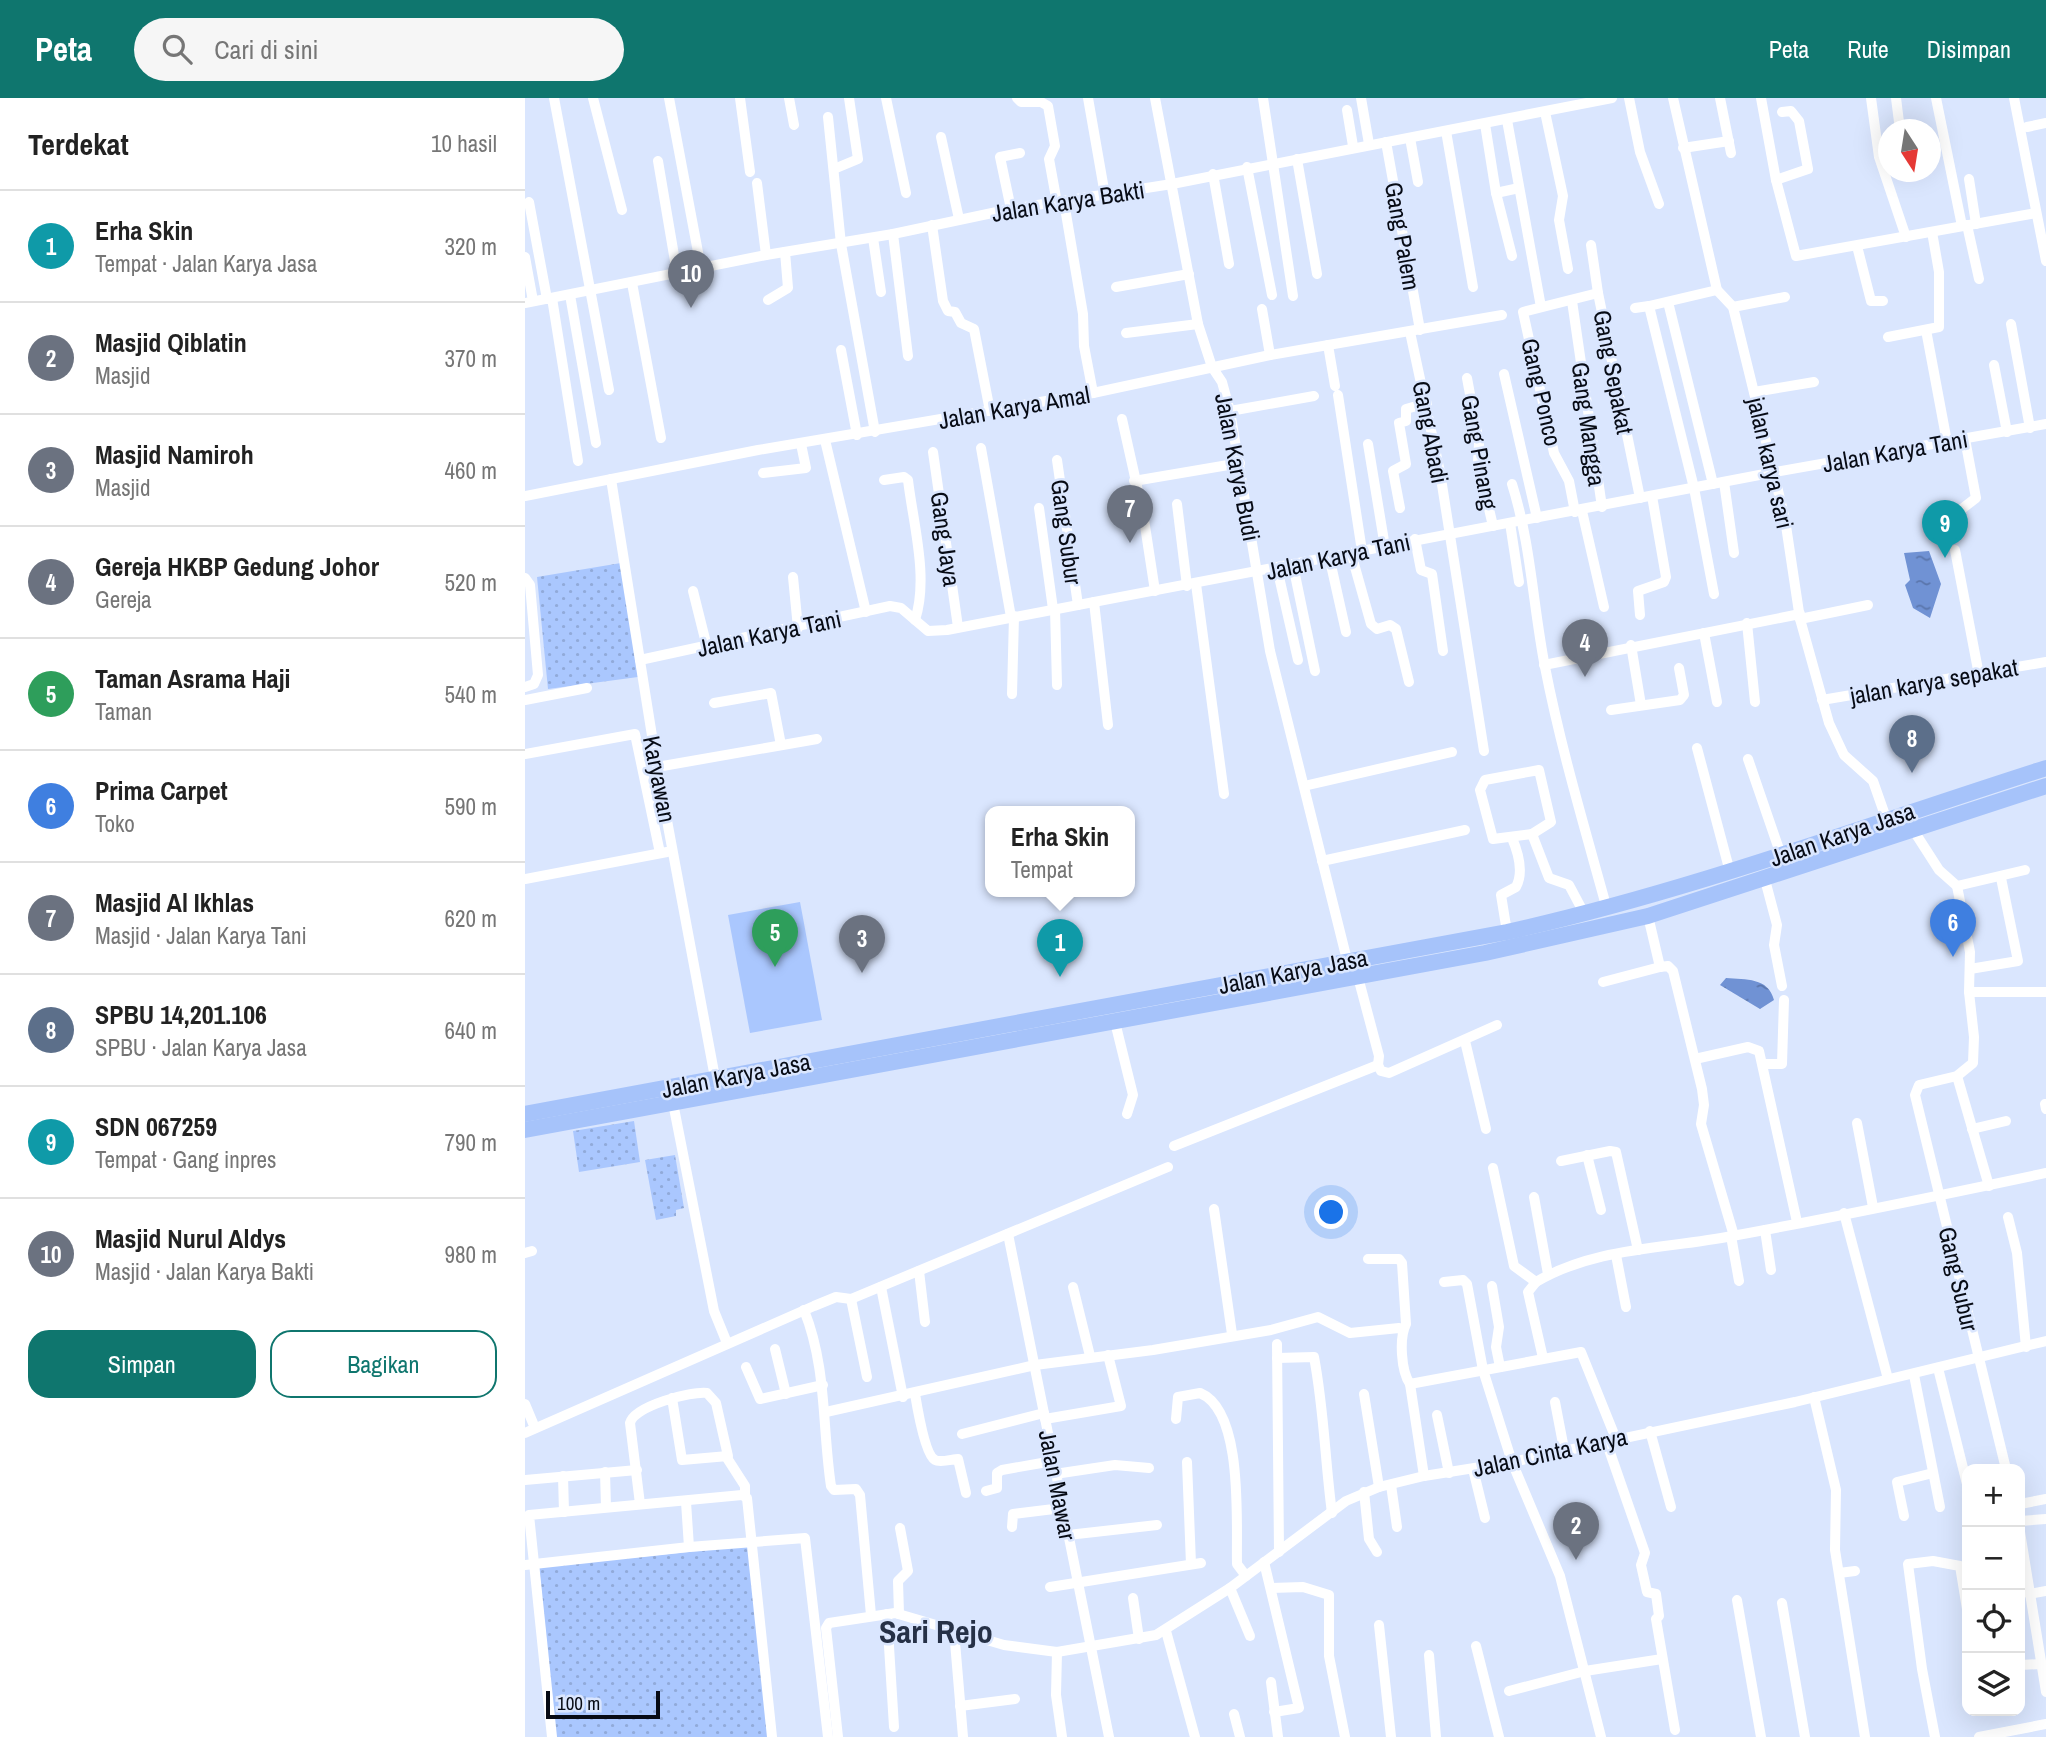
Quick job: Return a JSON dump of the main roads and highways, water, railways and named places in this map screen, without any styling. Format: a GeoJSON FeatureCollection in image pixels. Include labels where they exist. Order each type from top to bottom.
{"type":"FeatureCollection","features":[{"type":"Feature","properties":{"kind":"highway","name":"Jalan Karya Jasa"},"geometry":{"type":"LineString","coordinates":[[525,1114],[715,1078],[995,1036],[1115,1022],[1485,953],[1648,916],[1781,855],[1886,818],[2046,768]]}},
{"type":"Feature","properties":{"kind":"highway","name":"Jalan Karya Jasa"},"geometry":{"type":"LineString","coordinates":[[525,1130],[718,1095],[1347,960],[1507,932],[1724,879],[1764,876],[2046,786]]}},
{"type":"Feature","properties":{"kind":"water"},"geometry":{"type":"Polygon","coordinates":[[[1929,551],[1941,584],[1930,618],[1913,608],[1905,585],[1910,580],[1904,553],[1929,551]]]}},
{"type":"Feature","properties":{"kind":"water"},"geometry":{"type":"Polygon","coordinates":[[[1726,978],[1761,983],[1767,987],[1774,1000],[1760,1009],[1720,985],[1726,978]]]}},
{"type":"Feature","properties":{"kind":"place","name":"Masjid Nurul Aldys"},"geometry":{"type":"Point","coordinates":[691,308]}},
{"type":"Feature","properties":{"kind":"place","name":"Masjid Al Ikhlas"},"geometry":{"type":"Point","coordinates":[1130,543]}},
{"type":"Feature","properties":{"kind":"place","name":"SDN 067259"},"geometry":{"type":"Point","coordinates":[1945,558]}},
{"type":"Feature","properties":{"kind":"place","name":"Gereja HKBP Gedung Johor"},"geometry":{"type":"Point","coordinates":[1585,677]}},
{"type":"Feature","properties":{"kind":"place","name":"SPBU 14,201.106"},"geometry":{"type":"Point","coordinates":[1912,773]}},
{"type":"Feature","properties":{"kind":"place","name":"Prima Carpet"},"geometry":{"type":"Point","coordinates":[1953,957]}},
{"type":"Feature","properties":{"kind":"place","name":"Taman Asrama Haji"},"geometry":{"type":"Point","coordinates":[775,967]}},
{"type":"Feature","properties":{"kind":"place","name":"Masjid Namiroh"},"geometry":{"type":"Point","coordinates":[862,973]}},
{"type":"Feature","properties":{"kind":"place","name":"Erha Skin"},"geometry":{"type":"Point","coordinates":[1060,977]}},
{"type":"Feature","properties":{"kind":"place","name":"Masjid Qiblatin"},"geometry":{"type":"Point","coordinates":[1576,1560]}},
{"type":"Feature","properties":{"kind":"district","name":"Sari Rejo"},"geometry":{"type":"Point","coordinates":[936,1631]}}]}
